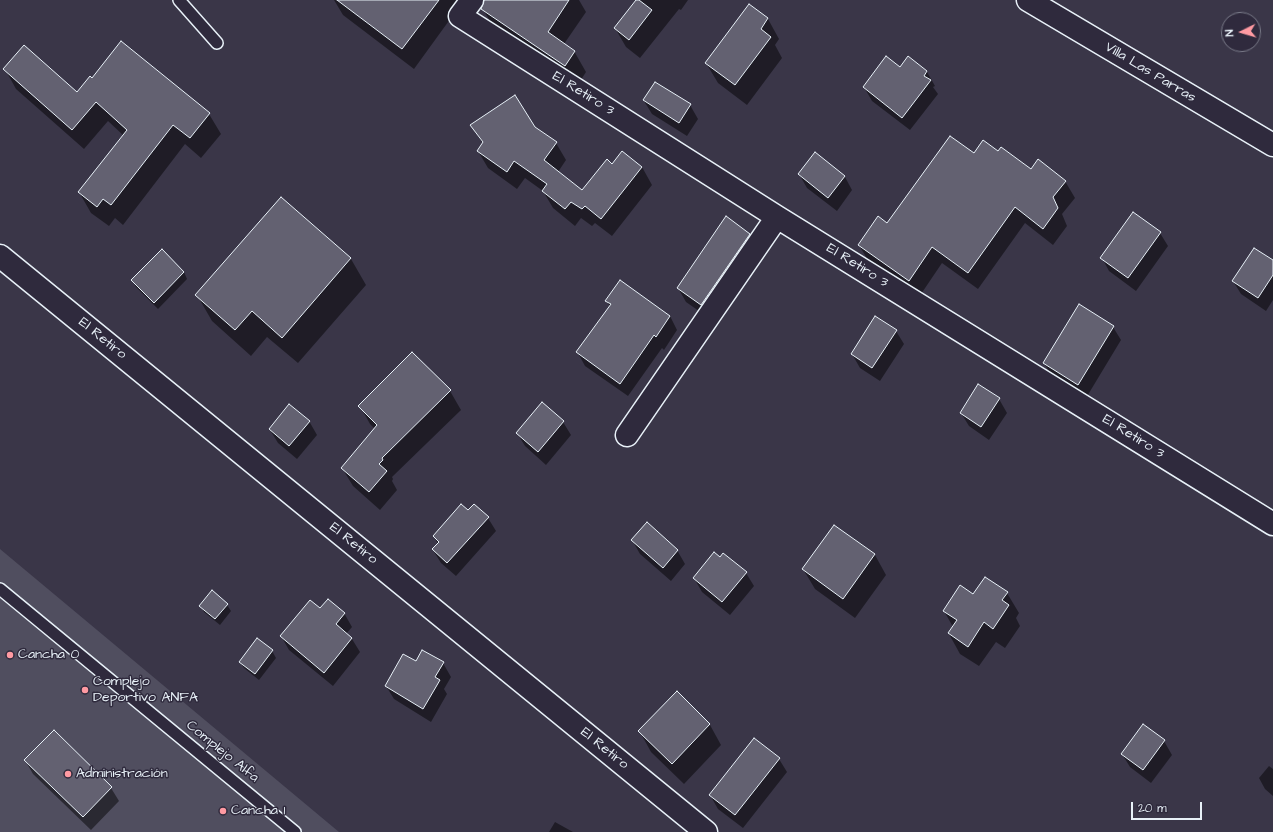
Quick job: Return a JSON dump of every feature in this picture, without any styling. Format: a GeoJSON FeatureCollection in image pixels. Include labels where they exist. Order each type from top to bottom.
{"type":"FeatureCollection","features":[{"type":"Feature","properties":{"kind":"street","name":"El Retiro 3"},"geometry":{"type":"LineString","coordinates":[[472,0],[460,16],[777,217],[1273,524]]}},
{"type":"Feature","properties":{"kind":"street","name":"Villa Las Parras"},"geometry":{"type":"LineString","coordinates":[[1028,0],[1273,145]]}},
{"type":"Feature","properties":{"kind":"street"},"geometry":{"type":"LineString","coordinates":[[627,435],[777,217]]}},
{"type":"Feature","properties":{"kind":"street","name":"El Retiro"},"geometry":{"type":"LineString","coordinates":[[0,256],[706,832]]}},
{"type":"Feature","properties":{"kind":"lane"},"geometry":{"type":"LineString","coordinates":[[179,0],[217,43]]}},
{"type":"Feature","properties":{"kind":"lane","name":"Complejo Alfa"},"geometry":{"type":"LineString","coordinates":[[0,589],[295,832]]}},
{"type":"Feature","properties":{"kind":"shaded area","name":"Complejo Deportivo ANFA"},"geometry":{"type":"Polygon","coordinates":[[[0,549],[339,832],[0,832],[0,549]]]}},
{"type":"Feature","properties":{"kind":"building"},"geometry":{"type":"Polygon","coordinates":[[[337,0],[439,0],[402,49],[337,0]]]}},
{"type":"Feature","properties":{"kind":"building"},"geometry":{"type":"Polygon","coordinates":[[[484,0],[569,0],[548,32],[575,51],[565,66],[481,9],[484,0]]]}},
{"type":"Feature","properties":{"kind":"building"},"geometry":{"type":"Polygon","coordinates":[[[636,0],[639,0],[652,10],[629,40],[614,28],[636,0]]]}},
{"type":"Feature","properties":{"kind":"building"},"geometry":{"type":"Polygon","coordinates":[[[749,4],[768,18],[761,29],[771,37],[735,85],[705,63],[749,4]]]}},
{"type":"Feature","properties":{"kind":"building"},"geometry":{"type":"Polygon","coordinates":[[[121,41],[210,113],[190,138],[173,125],[111,205],[103,199],[97,207],[78,192],[127,130],[96,102],[72,130],[3,69],[24,45],[77,92],[90,76],[92,78],[121,41]]]}},
{"type":"Feature","properties":{"kind":"building"},"geometry":{"type":"Polygon","coordinates":[[[886,56],[900,67],[908,56],[927,71],[924,76],[931,80],[902,118],[863,87],[886,56]]]}},
{"type":"Feature","properties":{"kind":"building"},"geometry":{"type":"Polygon","coordinates":[[[655,82],[691,104],[679,123],[643,100],[655,82]]]}},
{"type":"Feature","properties":{"kind":"building"},"geometry":{"type":"Polygon","coordinates":[[[515,95],[535,127],[557,142],[544,160],[582,190],[607,159],[612,164],[622,151],[642,167],[601,219],[585,206],[582,209],[571,202],[565,209],[542,191],[547,184],[514,161],[507,172],[477,151],[483,142],[470,125],[515,95]]]}},
{"type":"Feature","properties":{"kind":"building"},"geometry":{"type":"Polygon","coordinates":[[[950,136],[974,153],[983,140],[998,151],[1001,147],[1031,169],[1038,159],[1066,181],[1053,197],[1058,208],[1043,229],[1015,207],[968,273],[932,247],[909,281],[858,245],[878,216],[887,223],[950,136]]]}},
{"type":"Feature","properties":{"kind":"building"},"geometry":{"type":"Polygon","coordinates":[[[815,152],[845,176],[828,198],[798,174],[815,152]]]}},
{"type":"Feature","properties":{"kind":"building"},"geometry":{"type":"Polygon","coordinates":[[[281,197],[351,258],[282,338],[252,311],[235,330],[195,295],[281,197]]]}},
{"type":"Feature","properties":{"kind":"building"},"geometry":{"type":"Polygon","coordinates":[[[1133,212],[1161,232],[1128,278],[1100,258],[1133,212]]]}},
{"type":"Feature","properties":{"kind":"building"},"geometry":{"type":"Polygon","coordinates":[[[726,216],[750,234],[701,305],[677,288],[726,216]]]}},
{"type":"Feature","properties":{"kind":"building"},"geometry":{"type":"Polygon","coordinates":[[[1254,248],[1273,260],[1273,275],[1258,298],[1232,281],[1254,248]]]}},
{"type":"Feature","properties":{"kind":"building"},"geometry":{"type":"Polygon","coordinates":[[[162,249],[184,272],[154,303],[131,280],[162,249]]]}},
{"type":"Feature","properties":{"kind":"building"},"geometry":{"type":"Polygon","coordinates":[[[620,280],[670,316],[656,337],[654,335],[620,384],[576,352],[611,304],[605,301],[620,280]]]}},
{"type":"Feature","properties":{"kind":"building"},"geometry":{"type":"Polygon","coordinates":[[[1079,304],[1114,326],[1078,385],[1043,363],[1079,304]]]}},
{"type":"Feature","properties":{"kind":"building"},"geometry":{"type":"Polygon","coordinates":[[[875,316],[897,330],[872,368],[851,354],[875,316]]]}},
{"type":"Feature","properties":{"kind":"building"},"geometry":{"type":"Polygon","coordinates":[[[412,352],[451,390],[382,458],[383,460],[379,464],[387,471],[369,492],[341,468],[377,425],[358,406],[412,352]]]}},
{"type":"Feature","properties":{"kind":"building"},"geometry":{"type":"Polygon","coordinates":[[[978,384],[1000,398],[981,427],[960,413],[978,384]]]}},
{"type":"Feature","properties":{"kind":"building"},"geometry":{"type":"Polygon","coordinates":[[[542,402],[564,421],[538,452],[516,433],[542,402]]]}},
{"type":"Feature","properties":{"kind":"building"},"geometry":{"type":"Polygon","coordinates":[[[289,404],[310,421],[289,446],[269,429],[289,404]]]}},
{"type":"Feature","properties":{"kind":"building"},"geometry":{"type":"Polygon","coordinates":[[[461,504],[468,510],[474,504],[489,517],[447,563],[432,549],[439,542],[433,536],[461,504]]]}},
{"type":"Feature","properties":{"kind":"building"},"geometry":{"type":"Polygon","coordinates":[[[647,522],[678,550],[663,568],[631,540],[647,522]]]}},
{"type":"Feature","properties":{"kind":"building"},"geometry":{"type":"Polygon","coordinates":[[[834,525],[875,554],[843,599],[802,569],[834,525]]]}},
{"type":"Feature","properties":{"kind":"building"},"geometry":{"type":"Polygon","coordinates":[[[714,552],[720,557],[723,553],[747,572],[722,602],[693,578],[714,552]]]}},
{"type":"Feature","properties":{"kind":"building"},"geometry":{"type":"Polygon","coordinates":[[[985,577],[1008,592],[1002,600],[1009,605],[993,629],[984,622],[968,647],[948,633],[957,620],[943,611],[960,585],[973,594],[985,577]]]}},
{"type":"Feature","properties":{"kind":"building"},"geometry":{"type":"Polygon","coordinates":[[[212,590],[228,604],[215,619],[199,606],[212,590]]]}},
{"type":"Feature","properties":{"kind":"building"},"geometry":{"type":"Polygon","coordinates":[[[328,599],[345,613],[336,624],[352,638],[324,673],[280,636],[310,600],[320,608],[328,599]]]}},
{"type":"Feature","properties":{"kind":"building"},"geometry":{"type":"Polygon","coordinates":[[[257,638],[273,650],[255,674],[239,662],[257,638]]]}},
{"type":"Feature","properties":{"kind":"building"},"geometry":{"type":"Polygon","coordinates":[[[422,650],[444,662],[435,677],[440,680],[423,709],[385,686],[403,654],[416,661],[422,650]]]}},
{"type":"Feature","properties":{"kind":"building"},"geometry":{"type":"Polygon","coordinates":[[[677,691],[710,724],[672,764],[638,731],[677,691]]]}},
{"type":"Feature","properties":{"kind":"building"},"geometry":{"type":"Polygon","coordinates":[[[1143,724],[1165,740],[1143,770],[1121,754],[1143,724]]]}},
{"type":"Feature","properties":{"kind":"building","name":"Administración"},"geometry":{"type":"Polygon","coordinates":[[[54,730],[112,787],[83,817],[24,760],[54,730]]]}},
{"type":"Feature","properties":{"kind":"building"},"geometry":{"type":"Polygon","coordinates":[[[754,738],[780,758],[735,815],[709,795],[754,738]]]}},
{"type":"Feature","properties":{"kind":"place","name":"Cancha 0"},"geometry":{"type":"Point","coordinates":[10,655]}},
{"type":"Feature","properties":{"kind":"place","name":"Complejo Deportivo ANFA"},"geometry":{"type":"Point","coordinates":[85,690]}},
{"type":"Feature","properties":{"kind":"place","name":"Administración"},"geometry":{"type":"Point","coordinates":[68,774]}},
{"type":"Feature","properties":{"kind":"place","name":"Cancha 1"},"geometry":{"type":"Point","coordinates":[223,811]}}]}
